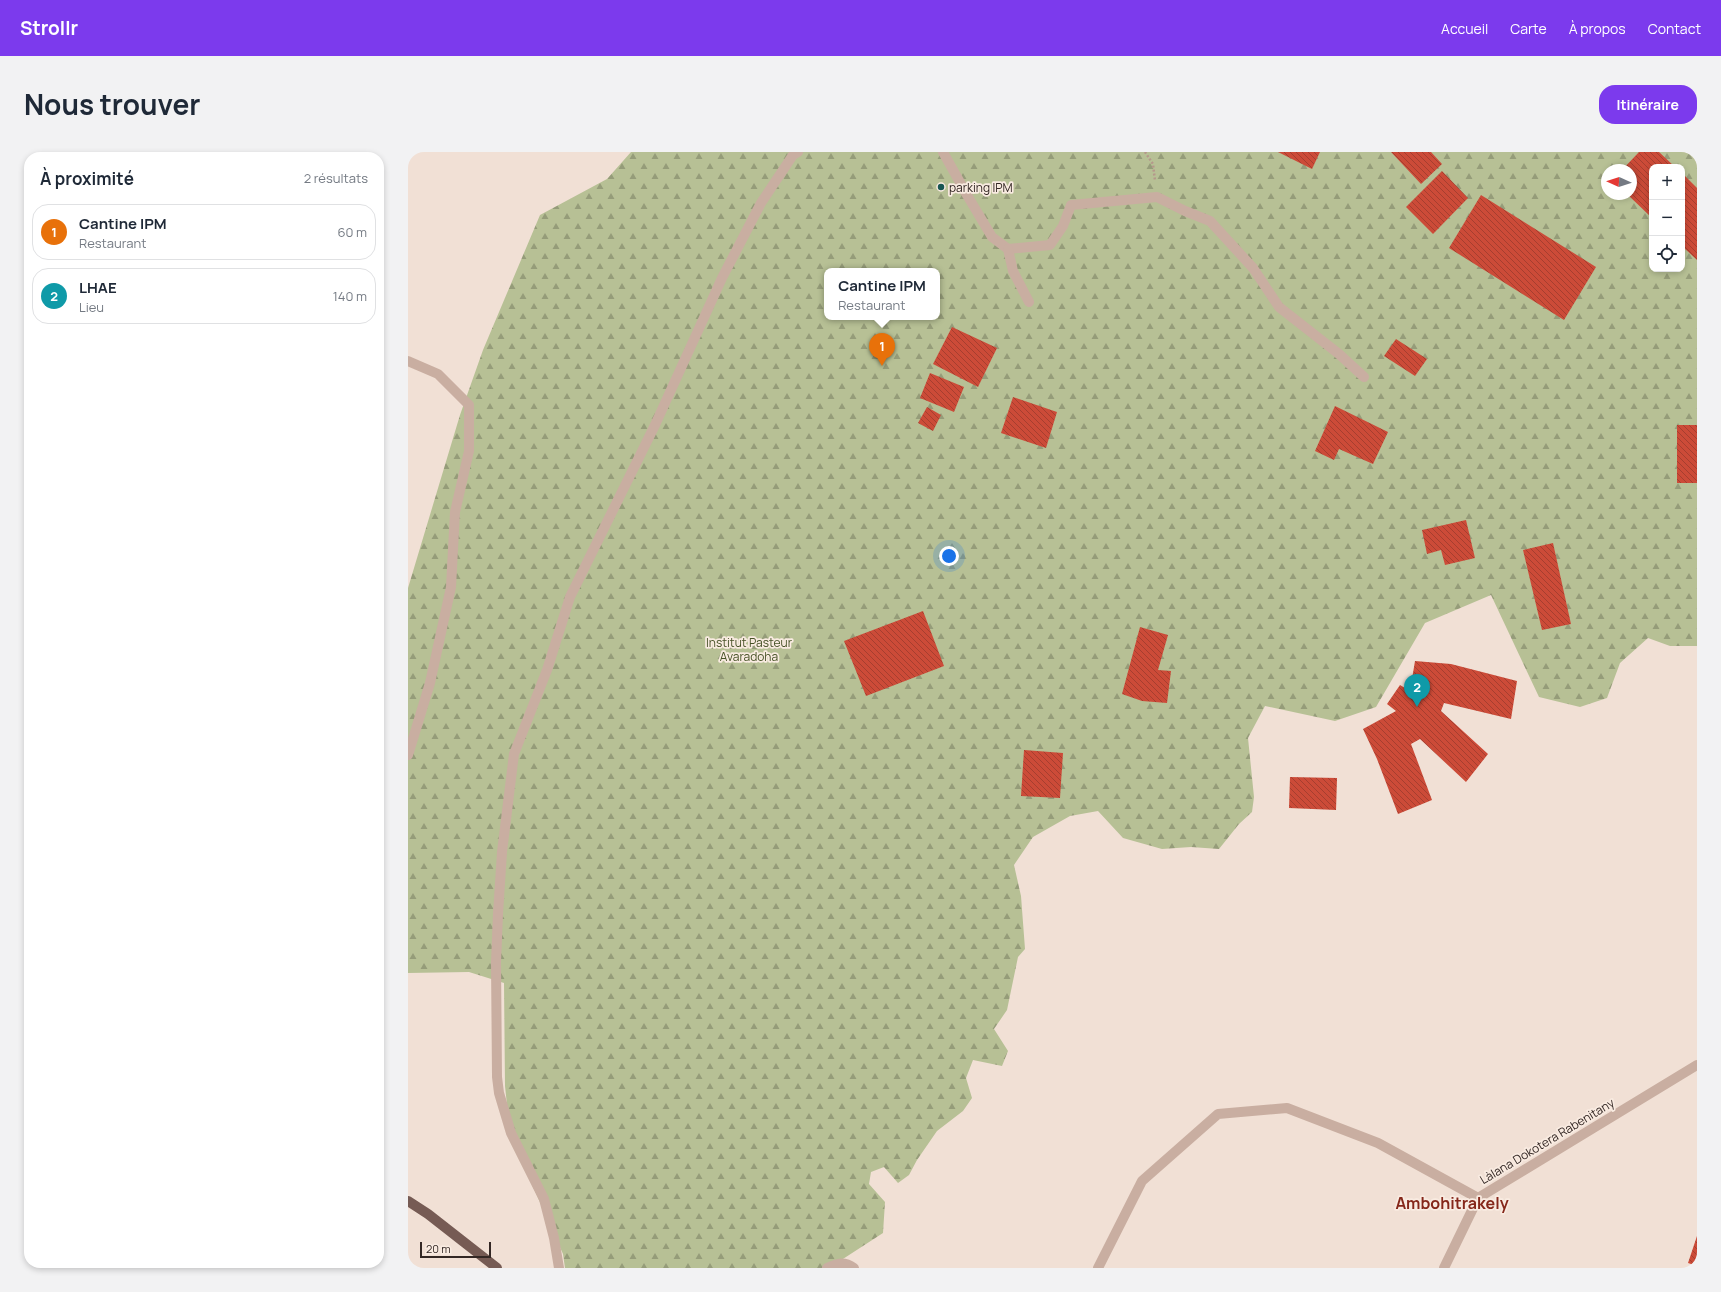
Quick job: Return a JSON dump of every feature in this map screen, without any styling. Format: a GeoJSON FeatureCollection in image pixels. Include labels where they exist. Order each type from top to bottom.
{"type":"FeatureCollection","features":[{"type":"Feature","properties":{"kind":"main road"},"geometry":{"type":"LineString","coordinates":[[408,1201],[428,1214],[498,1268]]}},
{"type":"Feature","properties":{"kind":"street"},"geometry":{"type":"LineString","coordinates":[[559,1268],[554,1238],[544,1199],[511,1133],[499,1093],[497,1077],[496,962],[502,852],[514,754],[547,670],[570,597],[655,425],[722,278],[761,203],[793,155],[798,152]]}},
{"type":"Feature","properties":{"kind":"street"},"geometry":{"type":"LineString","coordinates":[[943,152],[992,237],[1008,249],[1013,271],[1030,302]]}},
{"type":"Feature","properties":{"kind":"street"},"geometry":{"type":"LineString","coordinates":[[1008,249],[1050,245],[1063,226],[1071,205],[1158,197],[1185,211],[1210,220],[1253,268],[1278,307],[1339,354],[1364,377]]}},
{"type":"Feature","properties":{"kind":"street"},"geometry":{"type":"LineString","coordinates":[[408,361],[438,374],[468,405],[469,451],[455,512],[451,587],[430,683],[408,755]]}},
{"type":"Feature","properties":{"kind":"street","name":"Làlana Dokotera Rabenitany"},"geometry":{"type":"LineString","coordinates":[[1444,1268],[1478,1198],[1697,1065]]}},
{"type":"Feature","properties":{"kind":"street"},"geometry":{"type":"LineString","coordinates":[[1098,1268],[1142,1181],[1218,1114],[1287,1108],[1378,1143],[1478,1198]]}},
{"type":"Feature","properties":{"kind":"street"},"geometry":{"type":"LineString","coordinates":[[827,1268],[838,1263],[848,1263],[854,1268]]}},
{"type":"Feature","properties":{"kind":"path"},"geometry":{"type":"LineString","coordinates":[[1145,152],[1153,164],[1158,197]]}},
{"type":"Feature","properties":{"kind":"green space","name":"Institut Pasteur Avaradoha"},"geometry":{"type":"Polygon","coordinates":[[[631,152],[1697,152],[1697,646],[1670,646],[1648,638],[1620,663],[1607,698],[1580,707],[1539,697],[1491,595],[1425,623],[1376,707],[1335,721],[1265,706],[1248,738],[1254,797],[1252,812],[1239,824],[1219,849],[1191,847],[1162,849],[1123,838],[1098,811],[1070,816],[1033,837],[1014,865],[1021,896],[1025,949],[1018,957],[1007,1010],[994,1029],[1008,1051],[1002,1066],[973,1060],[966,1078],[972,1098],[963,1111],[937,1131],[917,1160],[909,1175],[898,1183],[884,1167],[871,1172],[869,1184],[885,1202],[883,1233],[829,1268],[565,1268],[563,1254],[522,1162],[509,1124],[505,1086],[504,983],[469,972],[408,973],[408,588],[460,415],[483,350],[540,215],[607,179],[631,152]]]}},
{"type":"Feature","properties":{"kind":"building"},"geometry":{"type":"Polygon","coordinates":[[[1278,152],[1320,152],[1312,169],[1278,152]]]}},
{"type":"Feature","properties":{"kind":"building"},"geometry":{"type":"Polygon","coordinates":[[[1391,152],[1431,152],[1442,164],[1421,184],[1391,152]]]}},
{"type":"Feature","properties":{"kind":"building"},"geometry":{"type":"Polygon","coordinates":[[[1639,152],[1659,152],[1672,164],[1649,164],[1649,215],[1633,200],[1637,200],[1637,164],[1628,164],[1639,152]]]}},
{"type":"Feature","properties":{"kind":"building"},"geometry":{"type":"Polygon","coordinates":[[[1442,171],[1468,198],[1433,234],[1406,207],[1442,171]]]}},
{"type":"Feature","properties":{"kind":"building"},"geometry":{"type":"Polygon","coordinates":[[[1685,176],[1697,188],[1697,260],[1685,249],[1685,176]]]}},
{"type":"Feature","properties":{"kind":"building"},"geometry":{"type":"Polygon","coordinates":[[[1481,195],[1596,267],[1564,320],[1449,248],[1481,195]]]}},
{"type":"Feature","properties":{"kind":"building"},"geometry":{"type":"Polygon","coordinates":[[[952,327],[997,348],[978,387],[933,364],[952,327]]]}},
{"type":"Feature","properties":{"kind":"building"},"geometry":{"type":"Polygon","coordinates":[[[1396,339],[1427,359],[1415,376],[1384,356],[1396,339]]]}},
{"type":"Feature","properties":{"kind":"building"},"geometry":{"type":"Polygon","coordinates":[[[930,373],[964,387],[954,412],[920,398],[930,373]]]}},
{"type":"Feature","properties":{"kind":"building"},"geometry":{"type":"Polygon","coordinates":[[[1013,397],[1057,412],[1046,448],[1001,433],[1013,397]]]}},
{"type":"Feature","properties":{"kind":"building"},"geometry":{"type":"Polygon","coordinates":[[[1335,406],[1388,432],[1373,464],[1339,449],[1334,460],[1315,451],[1335,406]]]}},
{"type":"Feature","properties":{"kind":"building"},"geometry":{"type":"Polygon","coordinates":[[[927,407],[941,415],[933,431],[918,423],[927,407]]]}},
{"type":"Feature","properties":{"kind":"building"},"geometry":{"type":"Polygon","coordinates":[[[1677,425],[1697,425],[1697,483],[1677,483],[1677,425]]]}},
{"type":"Feature","properties":{"kind":"building"},"geometry":{"type":"Polygon","coordinates":[[[1466,520],[1475,558],[1445,565],[1441,550],[1427,554],[1422,530],[1466,520]]]}},
{"type":"Feature","properties":{"kind":"building"},"geometry":{"type":"Polygon","coordinates":[[[1553,543],[1571,624],[1542,630],[1523,550],[1553,543]]]}},
{"type":"Feature","properties":{"kind":"building"},"geometry":{"type":"Polygon","coordinates":[[[923,611],[944,666],[866,696],[844,641],[923,611]]]}},
{"type":"Feature","properties":{"kind":"building"},"geometry":{"type":"Polygon","coordinates":[[[1140,627],[1168,635],[1158,670],[1171,671],[1167,703],[1142,701],[1122,694],[1140,627]]]}},
{"type":"Feature","properties":{"kind":"building"},"geometry":{"type":"Polygon","coordinates":[[[1415,661],[1451,664],[1517,681],[1511,719],[1444,703],[1441,711],[1488,754],[1466,782],[1420,739],[1411,744],[1432,800],[1398,814],[1377,759],[1363,729],[1396,711],[1387,704],[1400,685],[1410,691],[1415,661]]]}},
{"type":"Feature","properties":{"kind":"building"},"geometry":{"type":"Polygon","coordinates":[[[1024,750],[1063,753],[1060,798],[1021,796],[1024,750]]]}},
{"type":"Feature","properties":{"kind":"building"},"geometry":{"type":"Polygon","coordinates":[[[1290,777],[1337,778],[1336,810],[1289,808],[1290,777]]]}},
{"type":"Feature","properties":{"kind":"building"},"geometry":{"type":"Polygon","coordinates":[[[1697,1236],[1697,1266],[1688,1263],[1697,1236]]]}},
{"type":"Feature","properties":{"kind":"place","name":"parking IPM"},"geometry":{"type":"Point","coordinates":[941,187]}},
{"type":"Feature","properties":{"kind":"place","name":"Cantine IPM"},"geometry":{"type":"Point","coordinates":[882,366]}},
{"type":"Feature","properties":{"kind":"place","name":"LHAE"},"geometry":{"type":"Point","coordinates":[1417,707]}},
{"type":"Feature","properties":{"kind":"district","name":"Ambohitrakely"},"geometry":{"type":"Point","coordinates":[1452,1203]}}]}
